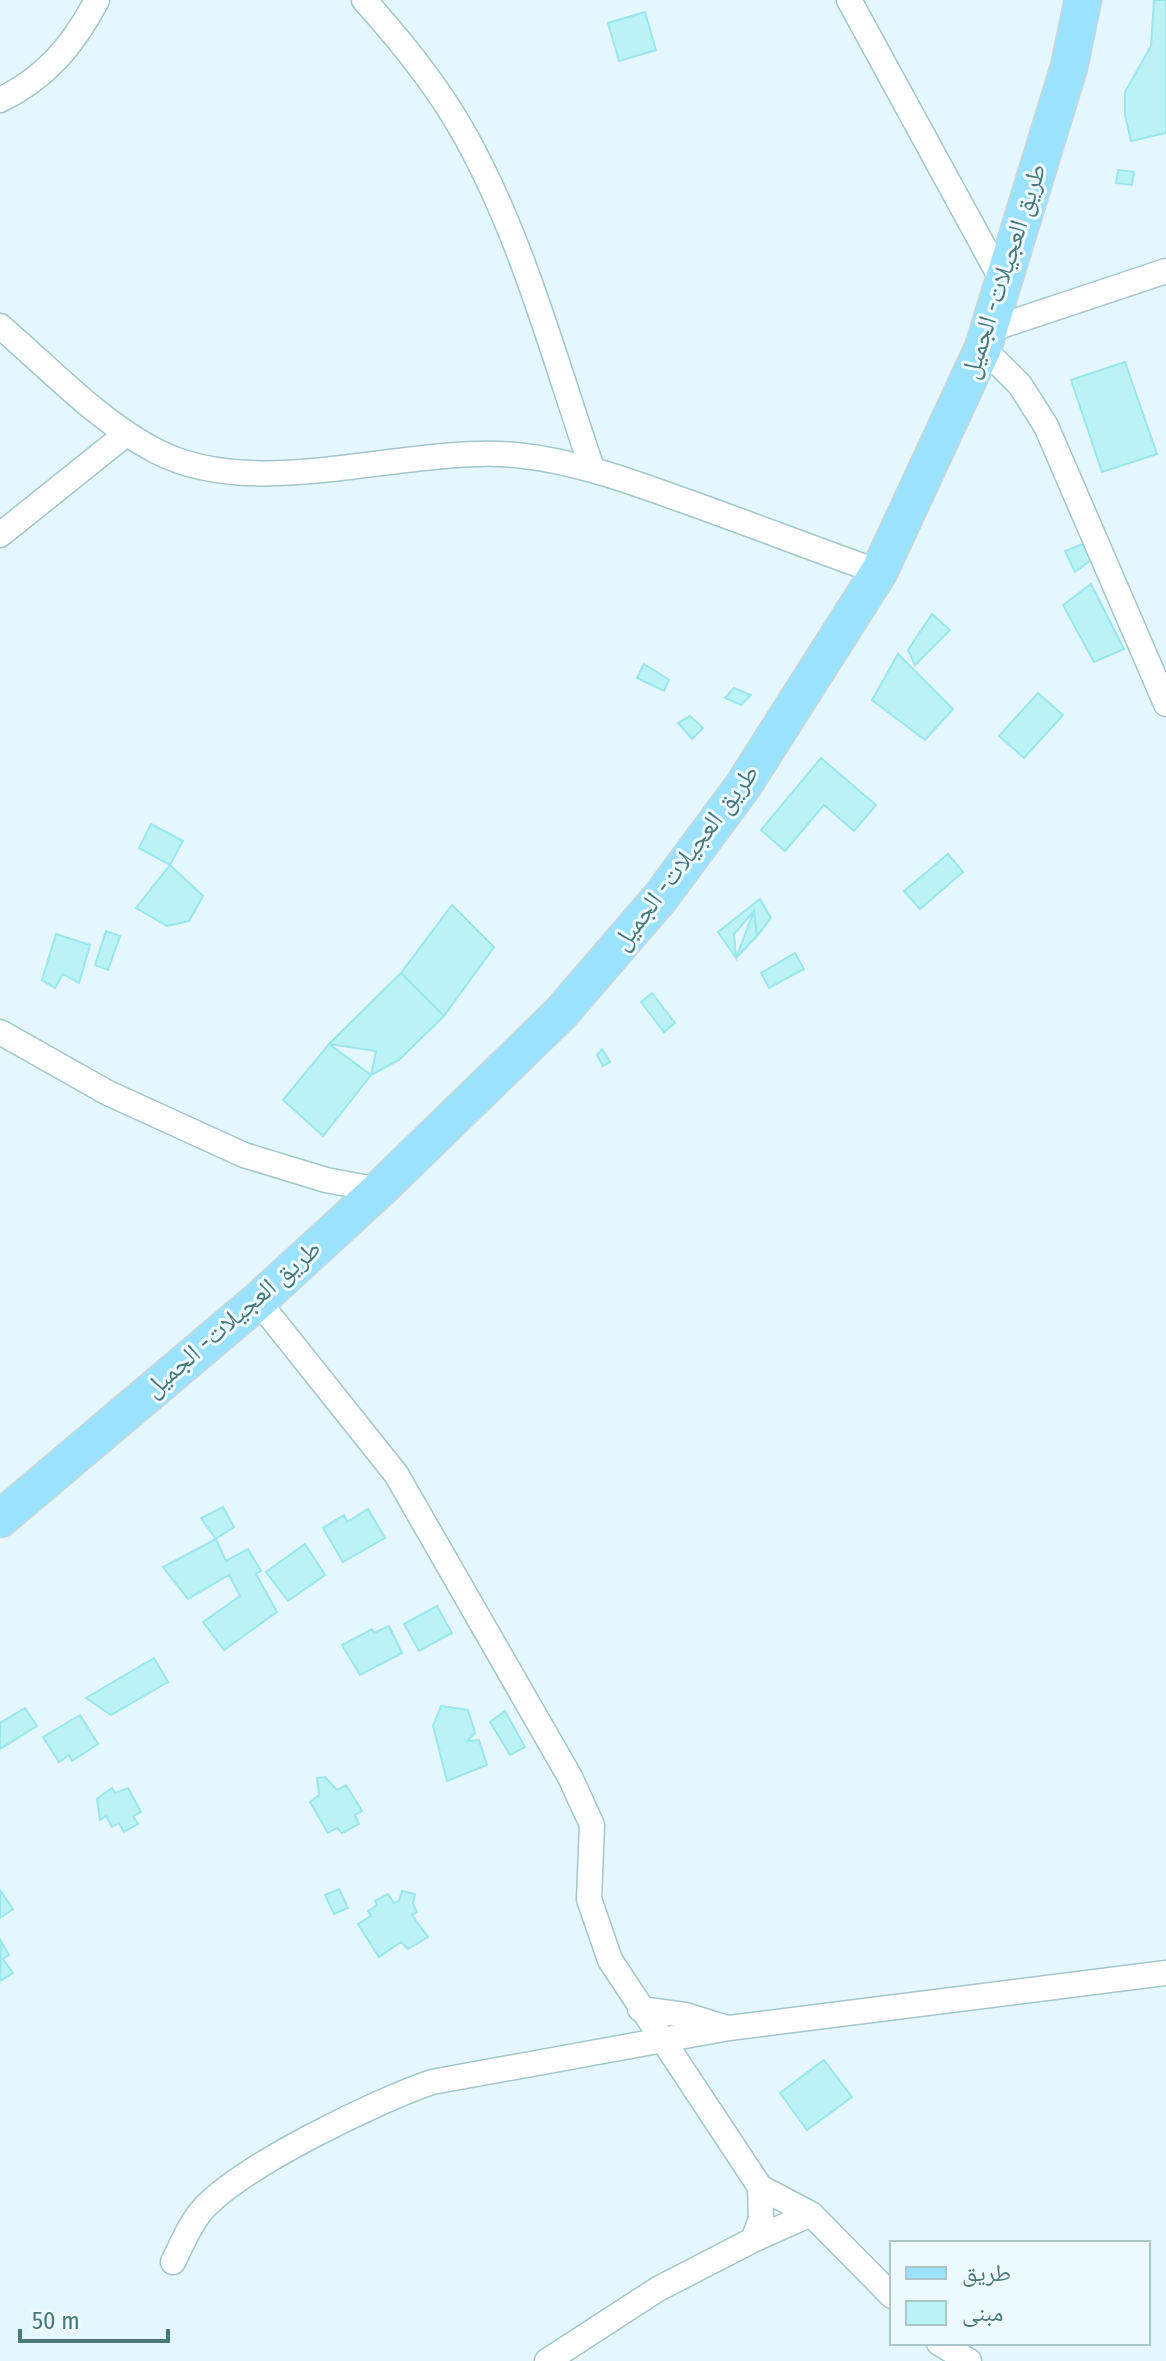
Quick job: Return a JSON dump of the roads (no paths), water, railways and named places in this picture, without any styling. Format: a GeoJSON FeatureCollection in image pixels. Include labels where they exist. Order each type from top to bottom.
{"type":"FeatureCollection","features":[{"type":"Feature","properties":{"kind":"main road","name":"طريق العجيلات- الجميل"},"geometry":{"type":"LineString","coordinates":[[0,1519],[258,1301],[379,1190],[561,1013],[660,898],[743,786],[879,572],[986,339],[1069,67],[1083,0]]}},
{"type":"Feature","properties":{"kind":"street"},"geometry":{"type":"LineString","coordinates":[[0,100],[39,77],[63,54],[97,0]]}},
{"type":"Feature","properties":{"kind":"street"},"geometry":{"type":"LineString","coordinates":[[364,0],[442,98],[484,172],[523,266],[592,468]]}},
{"type":"Feature","properties":{"kind":"street"},"geometry":{"type":"LineString","coordinates":[[849,0],[1003,282]]}},
{"type":"Feature","properties":{"kind":"street"},"geometry":{"type":"LineString","coordinates":[[1166,271],[986,339],[1046,426],[1166,704]]}},
{"type":"Feature","properties":{"kind":"street"},"geometry":{"type":"LineString","coordinates":[[0,326],[126,434],[169,457],[224,473],[453,455],[515,455],[592,468],[879,572]]}},
{"type":"Feature","properties":{"kind":"street"},"geometry":{"type":"LineString","coordinates":[[0,535],[126,434]]}},
{"type":"Feature","properties":{"kind":"street"},"geometry":{"type":"LineString","coordinates":[[0,1032],[108,1093],[244,1155],[326,1180],[379,1190]]}},
{"type":"Feature","properties":{"kind":"street"},"geometry":{"type":"LineString","coordinates":[[258,1301],[396,1474],[570,1777],[592,1825],[589,1883],[593,1917],[610,1960],[640,2009],[760,2187],[811,2214],[890,2294]]}},
{"type":"Feature","properties":{"kind":"street"},"geometry":{"type":"LineString","coordinates":[[173,2262],[201,2211],[222,2190],[279,2156],[397,2096],[452,2077],[729,2028],[1166,1973]]}},
{"type":"Feature","properties":{"kind":"street"},"geometry":{"type":"LineString","coordinates":[[640,2009],[685,2015],[729,2028]]}},
{"type":"Feature","properties":{"kind":"street"},"geometry":{"type":"LineString","coordinates":[[753,2240],[761,2219],[760,2187]]}},
{"type":"Feature","properties":{"kind":"street"},"geometry":{"type":"LineString","coordinates":[[547,2361],[658,2289],[811,2214]]}},
{"type":"Feature","properties":{"kind":"street"},"geometry":{"type":"LineString","coordinates":[[942,2345],[969,2361]]}}]}
